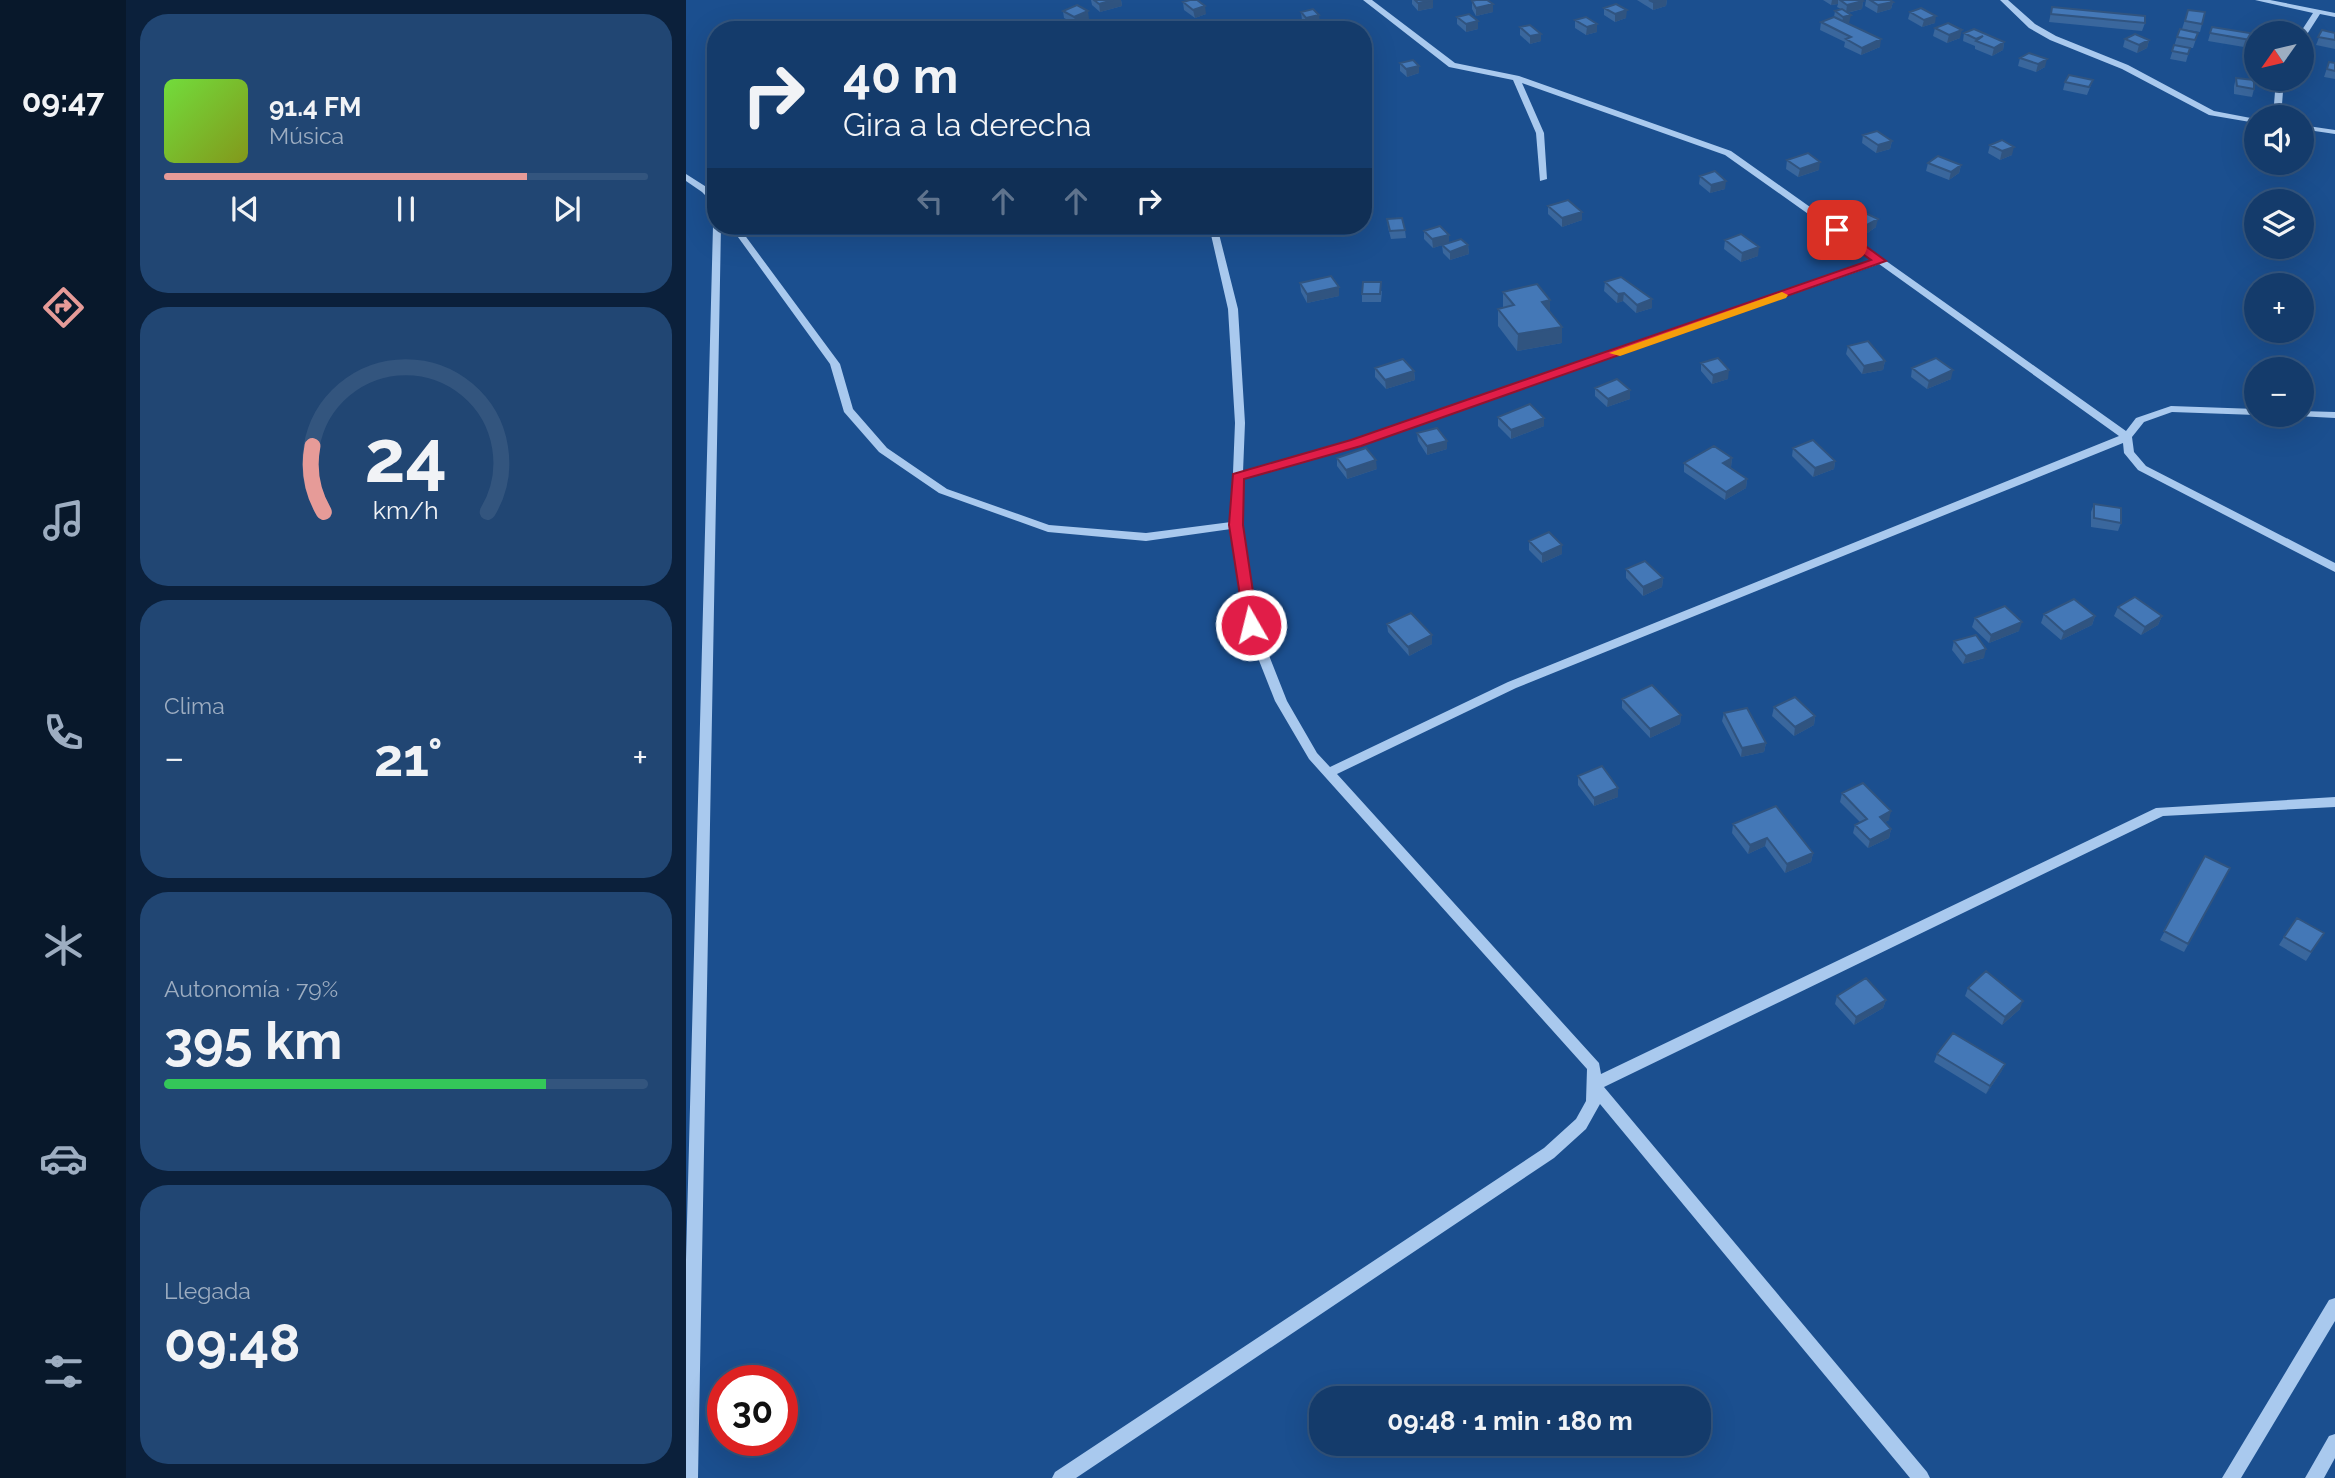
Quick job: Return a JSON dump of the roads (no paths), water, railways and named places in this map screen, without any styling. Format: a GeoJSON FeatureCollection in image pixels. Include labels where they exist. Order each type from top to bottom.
{"type":"FeatureCollection","features":[{"type":"Feature","properties":{"kind":"street"},"geometry":{"type":"LineString","coordinates":[[1367,0],[1452,65],[1516,78],[1728,153],[2127,437],[2129,453],[2142,468],[2335,568]]}},
{"type":"Feature","properties":{"kind":"street"},"geometry":{"type":"LineString","coordinates":[[2004,0],[2032,26],[2053,38],[2125,67],[2212,113],[2244,119]]}},
{"type":"Feature","properties":{"kind":"street"},"geometry":{"type":"LineString","coordinates":[[2259,0],[2335,15]]}},
{"type":"Feature","properties":{"kind":"street"},"geometry":{"type":"LineString","coordinates":[[2312,21],[2317,13]]}},
{"type":"Feature","properties":{"kind":"street"},"geometry":{"type":"LineString","coordinates":[[1516,78],[1540,133],[1542,179]]}},
{"type":"Feature","properties":{"kind":"street"},"geometry":{"type":"LineString","coordinates":[[2314,129],[2335,132]]}},
{"type":"Feature","properties":{"kind":"street"},"geometry":{"type":"LineString","coordinates":[[686,177],[707,192]]}},
{"type":"Feature","properties":{"kind":"street"},"geometry":{"type":"LineString","coordinates":[[689,1478],[717,235]]}},
{"type":"Feature","properties":{"kind":"street"},"geometry":{"type":"LineString","coordinates":[[741,235],[835,364],[848,411],[883,450],[943,491],[1048,528],[1146,537],[1236,525]]}},
{"type":"Feature","properties":{"kind":"street"},"geometry":{"type":"LineString","coordinates":[[1061,1478],[1549,1153],[1581,1124],[1593,1102],[1594,1067],[1313,756],[1281,701],[1251,625],[1236,525],[1240,423],[1233,309],[1215,235]]}},
{"type":"Feature","properties":{"kind":"street"},"geometry":{"type":"LineString","coordinates":[[1238,477],[1356,443],[1880,261]]}},
{"type":"Feature","properties":{"kind":"street"},"geometry":{"type":"LineString","coordinates":[[1328,773],[1512,685],[2127,437],[2140,420],[2171,409],[2244,412]]}},
{"type":"Feature","properties":{"kind":"street"},"geometry":{"type":"LineString","coordinates":[[2314,414],[2335,415]]}},
{"type":"Feature","properties":{"kind":"street"},"geometry":{"type":"LineString","coordinates":[[1593,1085],[2161,811],[2335,802]]}},
{"type":"Feature","properties":{"kind":"street"},"geometry":{"type":"LineString","coordinates":[[1593,1085],[1921,1478]]}},
{"type":"Feature","properties":{"kind":"street"},"geometry":{"type":"LineString","coordinates":[[2231,1478],[2335,1306]]}},
{"type":"Feature","properties":{"kind":"street"},"geometry":{"type":"LineString","coordinates":[[2314,1478],[2335,1441]]}}]}
